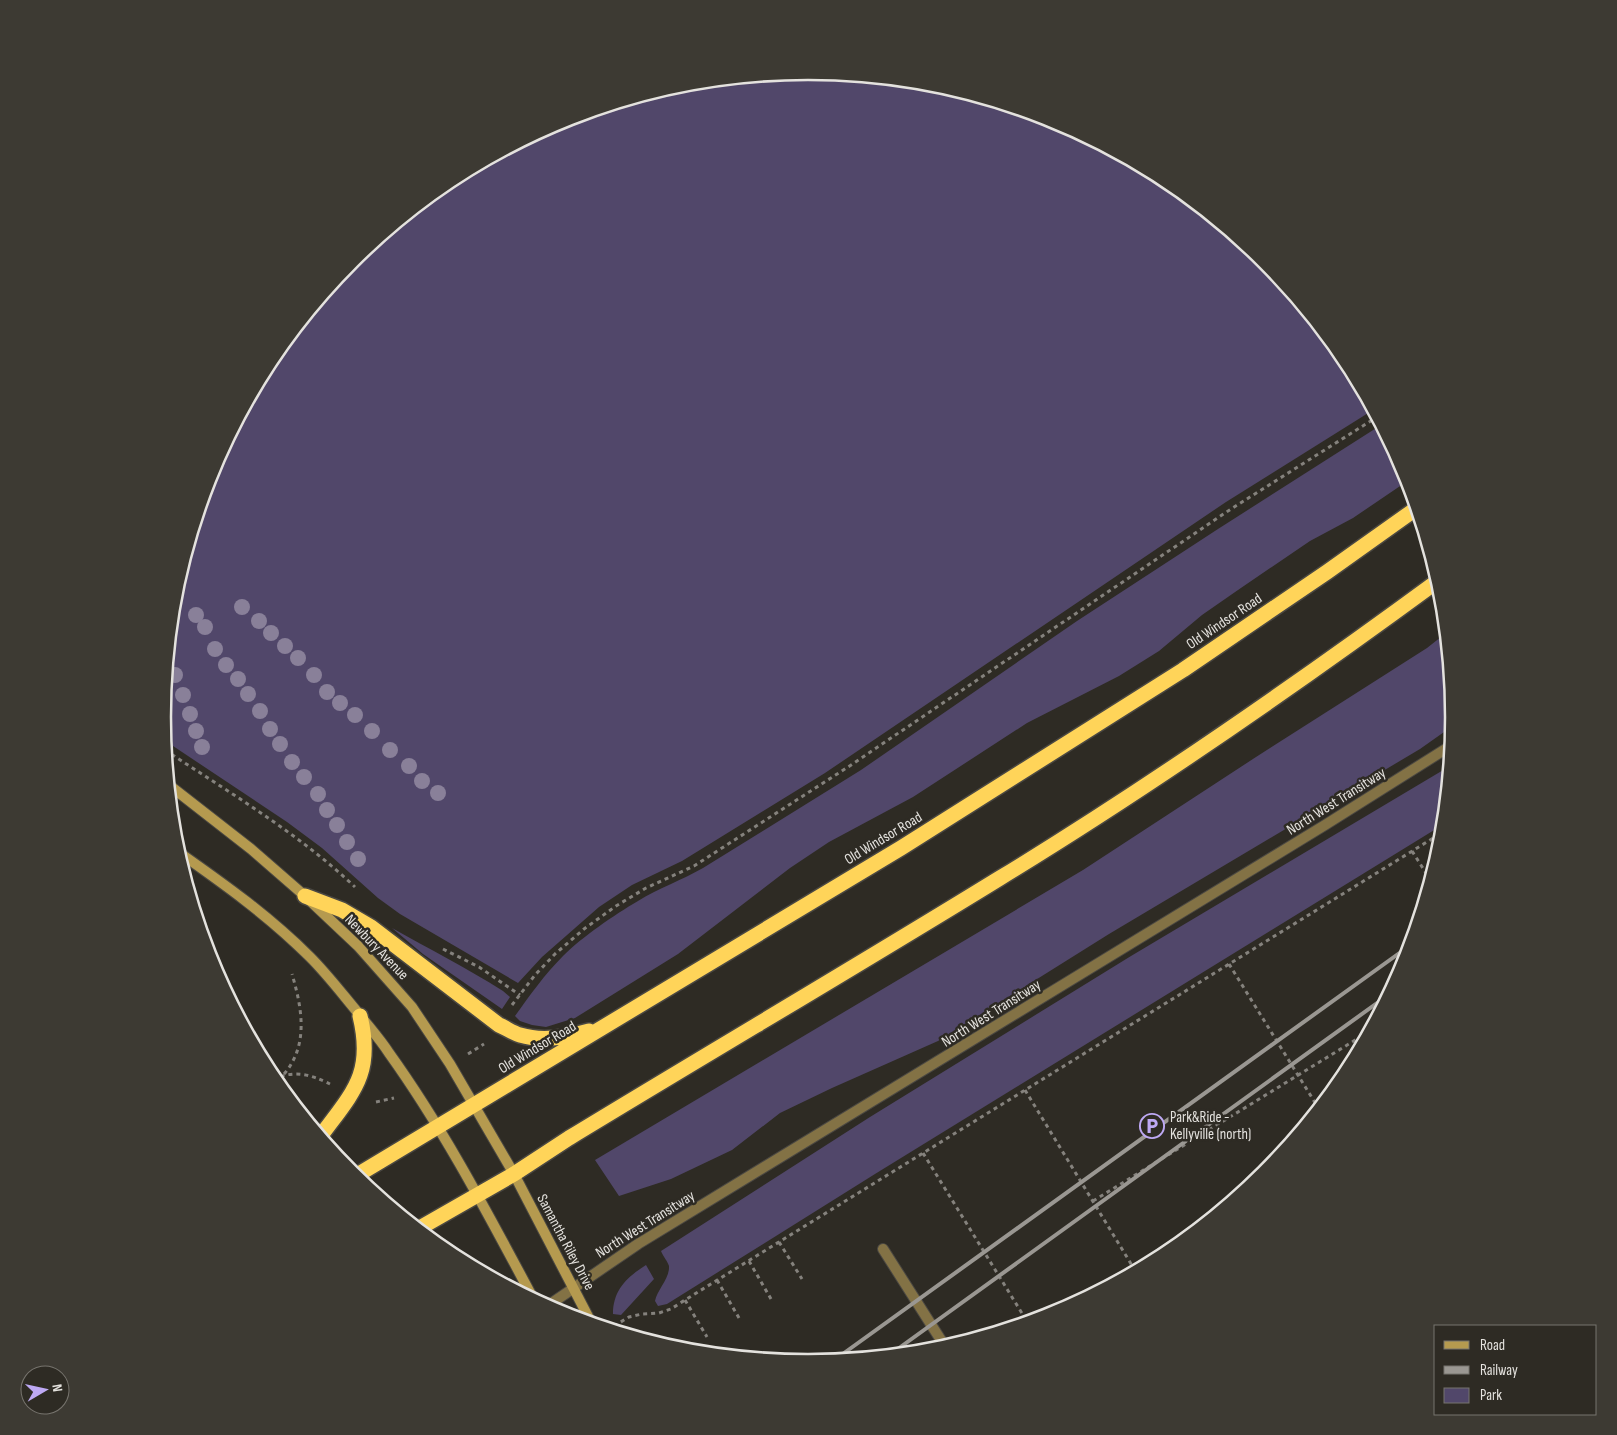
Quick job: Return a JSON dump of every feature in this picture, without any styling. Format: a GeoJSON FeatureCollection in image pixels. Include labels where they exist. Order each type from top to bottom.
{"type":"FeatureCollection","features":[{"type":"Feature","properties":{"kind":"highway","name":"Old Windsor Road"},"geometry":{"type":"LineString","coordinates":[[362,1172],[901,848],[1125,708],[1327,572],[1412,512]]}},
{"type":"Feature","properties":{"kind":"highway"},"geometry":{"type":"LineString","coordinates":[[424,1226],[514,1174],[568,1138],[1001,878],[1216,738],[1349,646],[1432,585]]}},
{"type":"Feature","properties":{"kind":"highway"},"geometry":{"type":"LineString","coordinates":[[304,896],[342,910],[371,927],[499,1024],[518,1035],[535,1038],[554,1038],[580,1034],[606,1026]]}},
{"type":"Feature","properties":{"kind":"highway"},"geometry":{"type":"LineString","coordinates":[[324,1132],[350,1096],[360,1078],[365,1050],[365,1036],[360,1016]]}},
{"type":"Feature","properties":{"kind":"main road","name":"Newbury Avenue"},"geometry":{"type":"LineString","coordinates":[[175,790],[250,849],[304,896],[358,946],[412,1007],[450,1064],[514,1174]]}},
{"type":"Feature","properties":{"kind":"main road"},"geometry":{"type":"LineString","coordinates":[[187,858],[235,892],[312,958],[388,1051],[438,1127],[478,1194],[529,1290]]}},
{"type":"Feature","properties":{"kind":"main road","name":"Samantha Riley Drive"},"geometry":{"type":"LineString","coordinates":[[514,1174],[587,1315]]}},
{"type":"Feature","properties":{"kind":"lane","name":"North West Transitway"},"geometry":{"type":"LineString","coordinates":[[554,1301],[638,1244],[1308,836],[1445,749]]}},
{"type":"Feature","properties":{"kind":"lane"},"geometry":{"type":"LineString","coordinates":[[883,1248],[942,1341]]}},
{"type":"Feature","properties":{"kind":"path"},"geometry":{"type":"LineString","coordinates":[[510,1007],[535,975],[555,954],[584,929],[616,906],[646,888],[694,866],[848,767],[1231,509],[1372,420]]}},
{"type":"Feature","properties":{"kind":"path"},"geometry":{"type":"LineString","coordinates":[[172,754],[300,840],[360,892]]}},
{"type":"Feature","properties":{"kind":"path"},"geometry":{"type":"LineString","coordinates":[[616,1325],[642,1314],[659,1313],[685,1300],[1435,837]]}},
{"type":"Feature","properties":{"kind":"path"},"geometry":{"type":"LineString","coordinates":[[1412,851],[1426,873]]}},
{"type":"Feature","properties":{"kind":"path"},"geometry":{"type":"LineString","coordinates":[[436,945],[480,967],[520,995]]}},
{"type":"Feature","properties":{"kind":"path"},"geometry":{"type":"LineString","coordinates":[[1229,964],[1315,1104]]}},
{"type":"Feature","properties":{"kind":"path"},"geometry":{"type":"LineString","coordinates":[[284,1075],[295,1059],[301,1036],[300,1008],[292,974]]}},
{"type":"Feature","properties":{"kind":"path"},"geometry":{"type":"LineString","coordinates":[[1093,1202],[1360,1037]]}},
{"type":"Feature","properties":{"kind":"path"},"geometry":{"type":"LineString","coordinates":[[281,1076],[303,1074],[334,1086]]}},
{"type":"Feature","properties":{"kind":"path"},"geometry":{"type":"LineString","coordinates":[[1025,1090],[1133,1267]]}},
{"type":"Feature","properties":{"kind":"path"},"geometry":{"type":"LineString","coordinates":[[373,1102],[396,1096]]}},
{"type":"Feature","properties":{"kind":"path"},"geometry":{"type":"LineString","coordinates":[[923,1153],[1024,1317]]}},
{"type":"Feature","properties":{"kind":"path"},"geometry":{"type":"LineString","coordinates":[[779,1242],[802,1279]]}},
{"type":"Feature","properties":{"kind":"path"},"geometry":{"type":"LineString","coordinates":[[748,1261],[771,1299]]}},
{"type":"Feature","properties":{"kind":"path"},"geometry":{"type":"LineString","coordinates":[[717,1280],[739,1318]]}},
{"type":"Feature","properties":{"kind":"path"},"geometry":{"type":"LineString","coordinates":[[685,1300],[708,1337]]}},
{"type":"Feature","properties":{"kind":"green space"},"geometry":{"type":"Polygon","coordinates":[[[767,81],[850,81],[892,85],[933,92],[1013,114],[1052,129],[1127,165],[1163,187],[1229,238],[1288,297],[1314,329],[1339,363],[1368,413],[1226,502],[825,773],[682,861],[632,885],[599,907],[542,957],[518,983],[400,914],[378,898],[322,848],[287,822],[172,745],[172,676],[176,634],[183,593],[205,513],[237,436],[256,399],[278,363],[303,329],[329,297],[388,238],[454,187],[490,165],[565,129],[604,114],[684,92],[725,85],[767,81]]]}},
{"type":"Feature","properties":{"kind":"green space"},"geometry":{"type":"Polygon","coordinates":[[[1376,428],[1401,485],[1353,518],[1310,541],[1202,615],[1159,651],[1119,676],[1027,723],[913,797],[829,842],[790,868],[678,954],[575,1018],[546,1027],[520,1021],[515,1016],[544,977],[563,956],[579,941],[609,920],[646,896],[703,868],[861,770],[1077,621],[1376,428]]]}},
{"type":"Feature","properties":{"kind":"green space"},"geometry":{"type":"Polygon","coordinates":[[[1441,637],[1445,676],[1446,731],[1420,749],[1109,934],[938,1041],[780,1113],[732,1150],[671,1179],[619,1196],[595,1160],[1083,870],[1427,648],[1441,637]]]}},
{"type":"Feature","properties":{"kind":"green space"},"geometry":{"type":"Polygon","coordinates":[[[1444,770],[1436,829],[667,1304],[658,1306],[655,1301],[656,1297],[669,1270],[669,1266],[661,1251],[870,1117],[1131,956],[1444,770]]]}},
{"type":"Feature","properties":{"kind":"green space"},"geometry":{"type":"Polygon","coordinates":[[[392,928],[476,974],[510,997],[502,1009],[423,954],[392,928]]]}},
{"type":"Feature","properties":{"kind":"green space"},"geometry":{"type":"Polygon","coordinates":[[[646,1265],[654,1279],[621,1315],[613,1314],[615,1298],[622,1285],[646,1265]]]}},
{"type":"Feature","properties":{"kind":"railway"},"geometry":{"type":"LineString","coordinates":[[842,1354],[1400,952]]}},
{"type":"Feature","properties":{"kind":"railway"},"geometry":{"type":"LineString","coordinates":[[898,1349],[1378,1002]]}},
{"type":"Feature","properties":{"kind":"place","name":"Park&Ride - Kellyville (north)"},"geometry":{"type":"Point","coordinates":[1152,1126]}}]}
